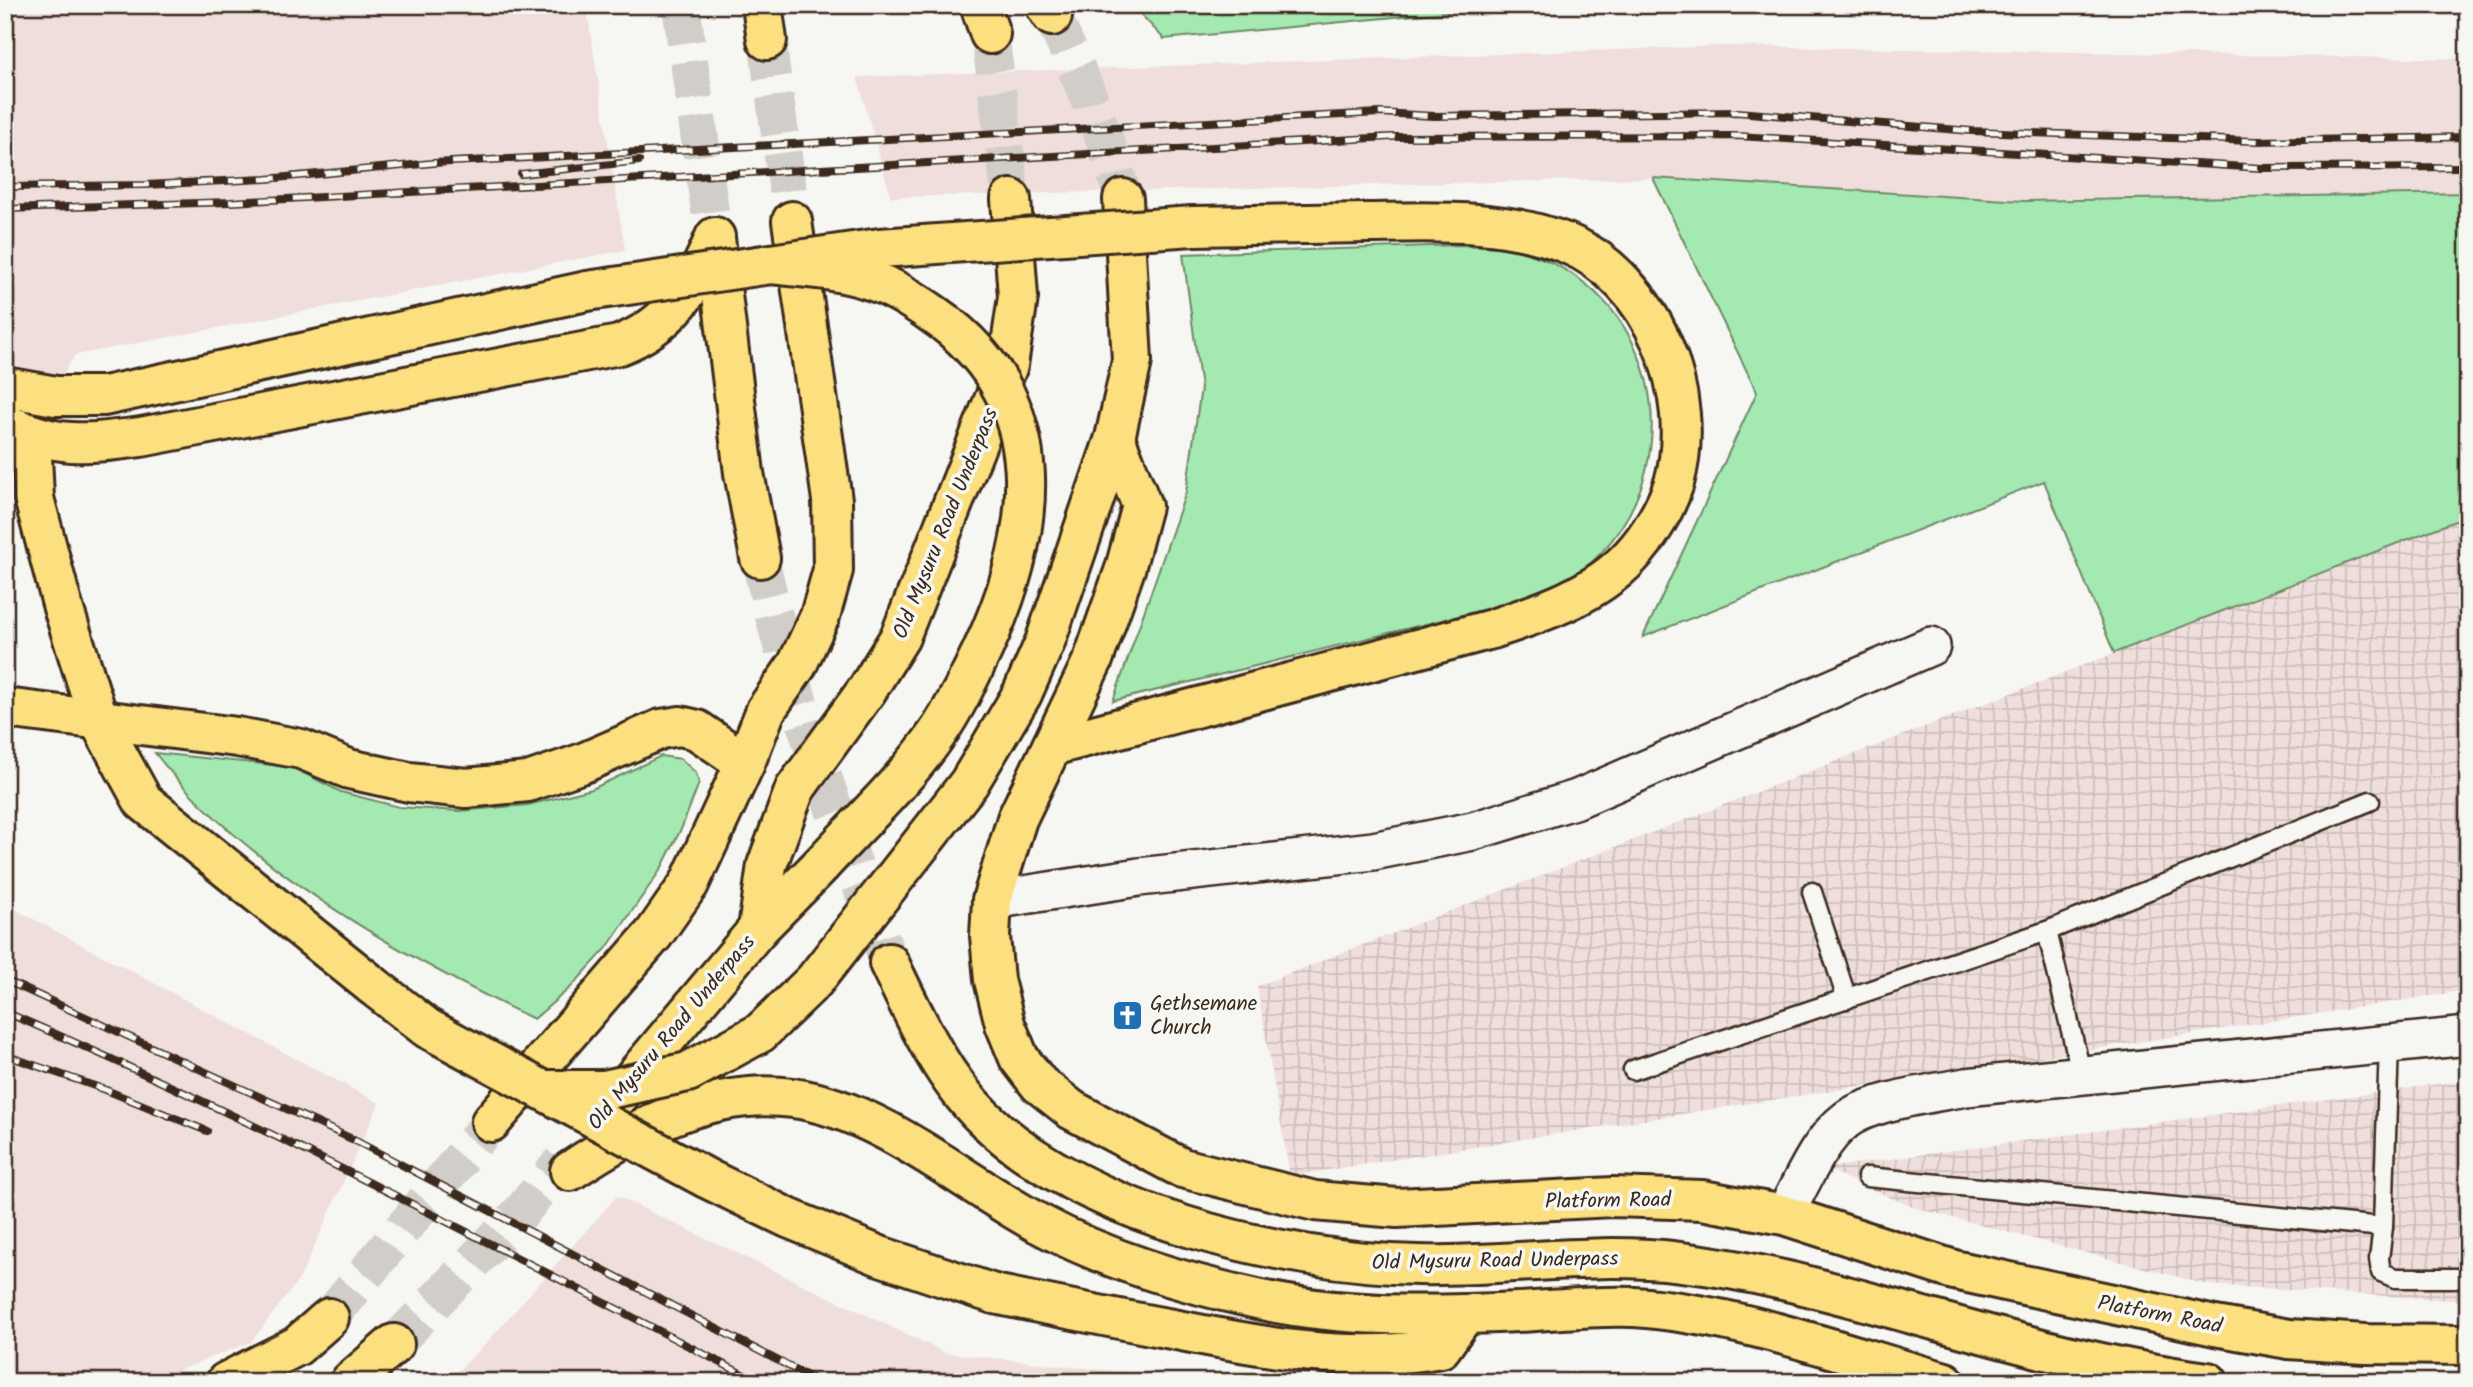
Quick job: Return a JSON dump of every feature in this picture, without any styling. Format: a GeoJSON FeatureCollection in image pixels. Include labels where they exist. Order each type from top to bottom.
{"type":"FeatureCollection","features":[{"type":"Feature","properties":{"kind":"main road","name":"Old Mysuru Road Underpass"},"geometry":{"type":"LineString","coordinates":[[1011,198],[1018,297],[1008,365],[900,637],[867,690],[795,789],[767,865],[758,929],[566,1166],[654,1121],[690,1110],[738,1098],[797,1098],[866,1121],[902,1139],[1034,1221],[1077,1244],[1143,1269],[1260,1300],[1395,1314],[1465,1314]]}},
{"type":"Feature","properties":{"kind":"main road"},"geometry":{"type":"LineString","coordinates":[[546,1090],[604,1090],[688,1072],[760,1033],[814,981],[969,783],[1022,694],[1045,642],[1115,438],[1132,361],[1124,199]]}},
{"type":"Feature","properties":{"kind":"main road"},"geometry":{"type":"LineString","coordinates":[[492,1122],[654,934],[689,884],[746,763],[766,710],[797,665],[820,616],[833,570],[832,499],[792,221]]}},
{"type":"Feature","properties":{"kind":"main road"},"geometry":{"type":"LineString","coordinates":[[5,387],[56,396],[104,397],[587,291],[880,248],[1193,226],[1462,222],[1517,229],[1567,244],[1608,268],[1643,305],[1667,355],[1678,401],[1680,444],[1673,484],[1656,522],[1632,556],[1607,578],[1538,614],[1052,746]]}},
{"type":"Feature","properties":{"kind":"main road"},"geometry":{"type":"LineString","coordinates":[[18,429],[58,443],[93,443],[141,437],[619,345],[652,329],[695,284],[714,231],[744,473],[760,558]]}},
{"type":"Feature","properties":{"kind":"main road"},"geometry":{"type":"LineString","coordinates":[[758,929],[913,765],[940,730],[997,620],[1023,537],[1027,498],[1025,451],[1011,405],[989,368],[961,333],[875,281],[842,273],[769,264]]}},
{"type":"Feature","properties":{"kind":"main road"},"geometry":{"type":"LineString","coordinates":[[18,429],[62,604],[99,721],[143,801],[427,1027],[708,1179],[788,1218],[880,1256],[994,1294],[1266,1348],[1310,1353],[1383,1355],[1441,1348],[1465,1314],[1631,1307],[1742,1325],[1945,1382]]}},
{"type":"Feature","properties":{"kind":"main road","name":"Platform Road"},"geometry":{"type":"LineString","coordinates":[[1115,438],[1142,506],[1125,569],[1093,660],[1017,819],[992,900],[990,936],[994,980],[1005,1024],[1019,1058],[1039,1084],[1072,1110],[1182,1168],[1315,1200],[1383,1206],[1613,1197],[1702,1200],[1784,1215],[1954,1270],[2215,1326],[2302,1340],[2365,1344],[2468,1345]]}},
{"type":"Feature","properties":{"kind":"main road"},"geometry":{"type":"LineString","coordinates":[[5,708],[237,737],[300,749],[349,769],[409,782],[466,788],[528,782],[583,763],[661,729],[680,726],[697,730],[746,763]]}},
{"type":"Feature","properties":{"kind":"main road","name":"Old Mysuru Road Underpass"},"geometry":{"type":"LineString","coordinates":[[889,963],[917,1022],[947,1072],[983,1117],[1023,1151],[1073,1183],[1142,1210],[1289,1253],[1350,1261],[1420,1265],[1607,1257],[1681,1262],[1822,1289],[2078,1359],[2208,1382]]}},
{"type":"Feature","properties":{"kind":"main road"},"geometry":{"type":"LineString","coordinates":[[226,1382],[297,1346],[329,1318]]}},
{"type":"Feature","properties":{"kind":"main road"},"geometry":{"type":"LineString","coordinates":[[350,1382],[394,1344]]}},
{"type":"Feature","properties":{"kind":"street"},"geometry":{"type":"LineString","coordinates":[[992,900],[1139,877],[1373,851],[1473,831],[1577,799],[1931,646]]}},
{"type":"Feature","properties":{"kind":"street"},"geometry":{"type":"LineString","coordinates":[[1784,1215],[1831,1134],[1848,1118],[1888,1103],[1966,1087],[2468,1036]]}},
{"type":"Feature","properties":{"kind":"lane"},"geometry":{"type":"LineString","coordinates":[[1633,1070],[2047,931],[2370,801]]}},
{"type":"Feature","properties":{"kind":"lane"},"geometry":{"type":"LineString","coordinates":[[1812,892],[1847,999]]}},
{"type":"Feature","properties":{"kind":"lane"},"geometry":{"type":"LineString","coordinates":[[2047,931],[2082,1076]]}},
{"type":"Feature","properties":{"kind":"lane"},"geometry":{"type":"LineString","coordinates":[[2389,1044],[2383,1227],[2379,1259],[2382,1272],[2395,1278],[2468,1278]]}},
{"type":"Feature","properties":{"kind":"lane"},"geometry":{"type":"LineString","coordinates":[[1867,1177],[2383,1227]]}},
{"type":"Feature","properties":{"kind":"shaded area"},"geometry":{"type":"Polygon","coordinates":[[[5,5],[586,5],[625,250],[75,355],[5,464],[5,5]]]}},
{"type":"Feature","properties":{"kind":"shaded area"},"geometry":{"type":"Polygon","coordinates":[[[1726,46],[2468,59],[2468,193],[2023,201],[1653,178],[891,197],[857,77],[1726,46]]]}},
{"type":"Feature","properties":{"kind":"shaded area"},"geometry":{"type":"Polygon","coordinates":[[[2468,516],[2468,990],[1290,1176],[1257,986],[2468,516]]]}},
{"type":"Feature","properties":{"kind":"shaded area"},"geometry":{"type":"Polygon","coordinates":[[[5,904],[379,1103],[300,1278],[251,1342],[148,1382],[5,1382],[5,904]]]}},
{"type":"Feature","properties":{"kind":"shaded area"},"geometry":{"type":"Polygon","coordinates":[[[2468,1080],[2468,1301],[2209,1285],[1912,1207],[1824,1168],[2468,1080]]]}},
{"type":"Feature","properties":{"kind":"shaded area"},"geometry":{"type":"Polygon","coordinates":[[[617,1196],[946,1353],[1216,1382],[446,1382],[481,1349],[617,1196]]]}},
{"type":"Feature","properties":{"kind":"green space"},"geometry":{"type":"Polygon","coordinates":[[[1132,5],[1520,5],[1164,39],[1132,5]]]}},
{"type":"Feature","properties":{"kind":"green space"},"geometry":{"type":"Polygon","coordinates":[[[1653,178],[2023,201],[2468,193],[2468,516],[2114,653],[2044,481],[1643,637],[1757,392],[1653,178]]]}},
{"type":"Feature","properties":{"kind":"green space"},"geometry":{"type":"Polygon","coordinates":[[[1461,245],[1524,252],[1569,272],[1605,302],[1631,339],[1646,381],[1652,425],[1646,470],[1629,514],[1601,553],[1563,582],[1519,601],[1113,701],[1186,492],[1201,388],[1183,254],[1461,245]]]}},
{"type":"Feature","properties":{"kind":"green space"},"geometry":{"type":"Polygon","coordinates":[[[155,753],[292,767],[341,792],[399,807],[459,811],[528,805],[592,789],[661,756],[681,759],[696,773],[699,783],[682,827],[661,869],[606,949],[572,986],[534,1019],[433,968],[381,938],[280,871],[192,795],[155,753]]]}},
{"type":"Feature","properties":{"kind":"tunnel"},"geometry":{"type":"LineString","coordinates":[[681,5],[712,225]]}},
{"type":"Feature","properties":{"kind":"tunnel"},"geometry":{"type":"LineString","coordinates":[[1052,16],[1092,106],[1123,199]]}},
{"type":"Feature","properties":{"kind":"tunnel"},"geometry":{"type":"LineString","coordinates":[[990,34],[1011,199]]}},
{"type":"Feature","properties":{"kind":"tunnel"},"geometry":{"type":"LineString","coordinates":[[767,40],[792,221]]}},
{"type":"Feature","properties":{"kind":"tunnel"},"geometry":{"type":"LineString","coordinates":[[760,558],[772,610],[802,712],[889,963]]}},
{"type":"Feature","properties":{"kind":"tunnel"},"geometry":{"type":"LineString","coordinates":[[329,1318],[491,1122]]}},
{"type":"Feature","properties":{"kind":"tunnel"},"geometry":{"type":"LineString","coordinates":[[394,1344],[521,1212],[562,1162]]}},
{"type":"Feature","properties":{"kind":"railway"},"geometry":{"type":"LineString","coordinates":[[5,187],[145,185],[266,179],[433,163],[1380,113],[1434,116],[1737,112],[1972,131],[2255,141],[2468,137]]}},
{"type":"Feature","properties":{"kind":"railway"},"geometry":{"type":"LineString","coordinates":[[5,209],[231,202],[1391,137],[1737,136],[2262,168],[2468,167]]}},
{"type":"Feature","properties":{"kind":"railway"},"geometry":{"type":"LineString","coordinates":[[521,174],[639,161]]}},
{"type":"Feature","properties":{"kind":"railway"},"geometry":{"type":"LineString","coordinates":[[5,980],[352,1139],[819,1382]]}},
{"type":"Feature","properties":{"kind":"railway"},"geometry":{"type":"LineString","coordinates":[[5,1012],[291,1144],[758,1382]]}},
{"type":"Feature","properties":{"kind":"railway"},"geometry":{"type":"LineString","coordinates":[[5,1055],[106,1090],[207,1131]]}},
{"type":"Feature","properties":{"kind":"place","name":"Gethsemane Church"},"geometry":{"type":"Point","coordinates":[1127,1015]}}]}
